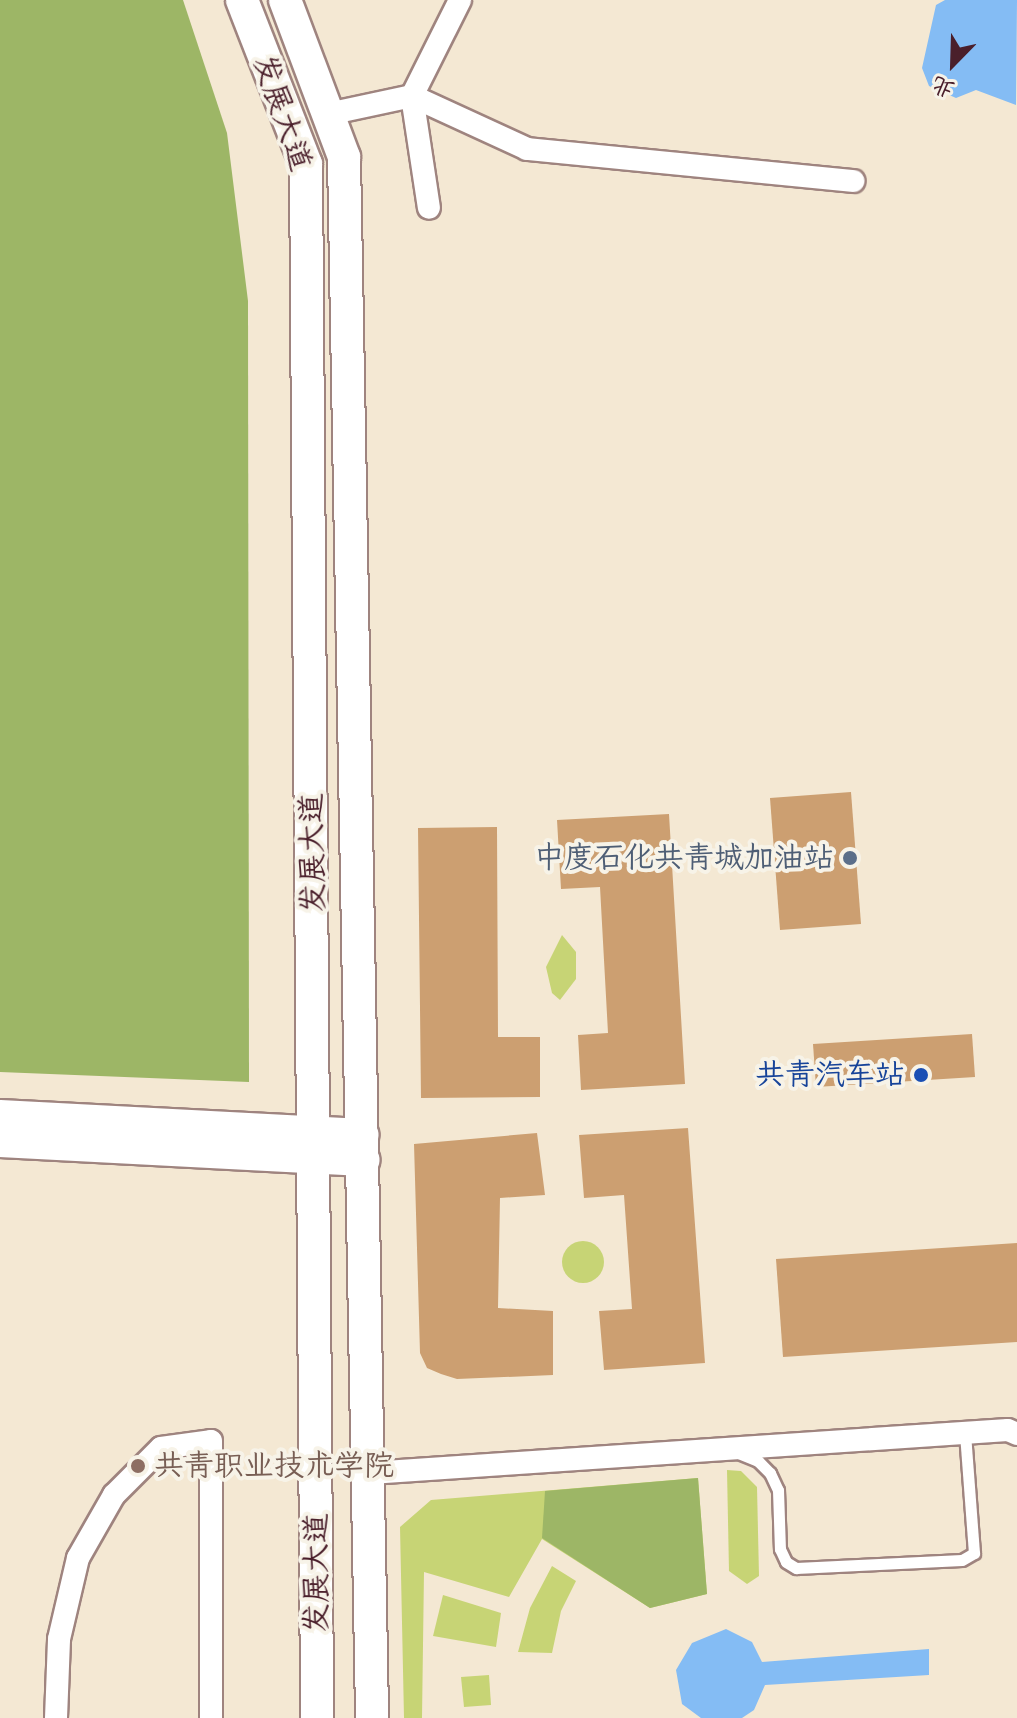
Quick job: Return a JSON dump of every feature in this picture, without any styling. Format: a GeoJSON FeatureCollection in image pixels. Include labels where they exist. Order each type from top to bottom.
{"type":"FeatureCollection","features":[{"type":"Feature","properties":{"kind":"main road","name":"发展大道"},"geometry":{"type":"LineString","coordinates":[[242,0],[306,164],[316,1145],[317,1718]]}},
{"type":"Feature","properties":{"kind":"main road","name":"发展大道"},"geometry":{"type":"LineString","coordinates":[[285,0],[344,157],[372,1718]]}},
{"type":"Feature","properties":{"kind":"main road"},"geometry":{"type":"LineString","coordinates":[[0,1116],[364,1148]]}},
{"type":"Feature","properties":{"kind":"main road"},"geometry":{"type":"LineString","coordinates":[[0,1141],[316,1145]]}},
{"type":"Feature","properties":{"kind":"street"},"geometry":{"type":"LineString","coordinates":[[429,208],[412,96],[460,0]]}},
{"type":"Feature","properties":{"kind":"street"},"geometry":{"type":"LineString","coordinates":[[328,114],[412,96],[527,149],[853,181]]}},
{"type":"Feature","properties":{"kind":"street"},"geometry":{"type":"LineString","coordinates":[[370,1473],[965,1433],[1017,1434]]}},
{"type":"Feature","properties":{"kind":"street"},"geometry":{"type":"LineString","coordinates":[[56,1718],[59,1639],[78,1558],[114,1495],[161,1448],[211,1441],[211,1718]]}},
{"type":"Feature","properties":{"kind":"lane"},"geometry":{"type":"LineString","coordinates":[[727,1449],[758,1461],[770,1473],[778,1490],[780,1549],[786,1562],[814,1570],[962,1560],[974,1553],[965,1433]]}},
{"type":"Feature","properties":{"kind":"green space"},"geometry":{"type":"Polygon","coordinates":[[[0,0],[183,0],[227,133],[248,301],[249,1082],[0,1072],[0,0]]]}},
{"type":"Feature","properties":{"kind":"green space"},"geometry":{"type":"Polygon","coordinates":[[[562,935],[576,952],[576,979],[560,1000],[552,993],[546,967],[562,935]]]}},
{"type":"Feature","properties":{"kind":"green space"},"geometry":{"type":"Polygon","coordinates":[[[583,1241],[598,1247],[604,1262],[598,1277],[583,1283],[568,1277],[562,1262],[568,1247],[583,1241]]]}},
{"type":"Feature","properties":{"kind":"green space"},"geometry":{"type":"Polygon","coordinates":[[[727,1470],[741,1471],[757,1487],[759,1576],[747,1584],[729,1571],[727,1470]]]}},
{"type":"Feature","properties":{"kind":"green space"},"geometry":{"type":"Polygon","coordinates":[[[698,1478],[707,1594],[650,1608],[542,1539],[509,1597],[424,1572],[422,1718],[404,1718],[400,1527],[431,1500],[698,1478]]]}},
{"type":"Feature","properties":{"kind":"green space"},"geometry":{"type":"Polygon","coordinates":[[[698,1478],[707,1594],[650,1608],[542,1538],[545,1491],[698,1478]]]}},
{"type":"Feature","properties":{"kind":"green space"},"geometry":{"type":"Polygon","coordinates":[[[552,1566],[576,1581],[561,1611],[552,1653],[518,1652],[530,1608],[552,1566]]]}},
{"type":"Feature","properties":{"kind":"green space"},"geometry":{"type":"Polygon","coordinates":[[[443,1595],[501,1613],[496,1647],[433,1636],[443,1595]]]}},
{"type":"Feature","properties":{"kind":"green space"},"geometry":{"type":"Polygon","coordinates":[[[489,1675],[491,1705],[464,1707],[461,1677],[489,1675]]]}},
{"type":"Feature","properties":{"kind":"water"},"geometry":{"type":"Polygon","coordinates":[[[945,0],[1017,0],[1016,105],[976,90],[956,98],[929,86],[922,68],[936,5],[945,0]]]}},
{"type":"Feature","properties":{"kind":"water"},"geometry":{"type":"Polygon","coordinates":[[[726,1629],[752,1642],[762,1662],[929,1649],[929,1675],[765,1685],[754,1710],[742,1718],[701,1718],[682,1704],[676,1670],[692,1643],[726,1629]]]}},
{"type":"Feature","properties":{"kind":"building"},"geometry":{"type":"Polygon","coordinates":[[[851,792],[861,924],[780,930],[770,798],[851,792]]]}},
{"type":"Feature","properties":{"kind":"building"},"geometry":{"type":"Polygon","coordinates":[[[669,814],[685,1084],[581,1090],[578,1035],[608,1033],[600,887],[561,889],[557,820],[669,814]]]}},
{"type":"Feature","properties":{"kind":"building"},"geometry":{"type":"Polygon","coordinates":[[[497,827],[498,1037],[540,1037],[540,1097],[421,1098],[418,828],[497,827]]]}},
{"type":"Feature","properties":{"kind":"building"},"geometry":{"type":"Polygon","coordinates":[[[972,1034],[975,1077],[816,1087],[813,1044],[972,1034]]]}},
{"type":"Feature","properties":{"kind":"building"},"geometry":{"type":"Polygon","coordinates":[[[688,1128],[705,1363],[604,1370],[599,1311],[632,1309],[624,1195],[584,1198],[579,1135],[688,1128]]]}},
{"type":"Feature","properties":{"kind":"building"},"geometry":{"type":"Polygon","coordinates":[[[537,1133],[545,1195],[500,1198],[498,1308],[553,1311],[553,1375],[457,1379],[427,1368],[420,1353],[414,1144],[537,1133]]]}},
{"type":"Feature","properties":{"kind":"building"},"geometry":{"type":"Polygon","coordinates":[[[1017,1243],[1017,1342],[783,1357],[776,1259],[1017,1243]]]}},
{"type":"Feature","properties":{"kind":"place","name":"中度石化共青城加油站"},"geometry":{"type":"Point","coordinates":[850,858]}},
{"type":"Feature","properties":{"kind":"place","name":"共青汽车站"},"geometry":{"type":"Point","coordinates":[921,1075]}},
{"type":"Feature","properties":{"kind":"place","name":"共青职业技术学院"},"geometry":{"type":"Point","coordinates":[138,1466]}}]}
